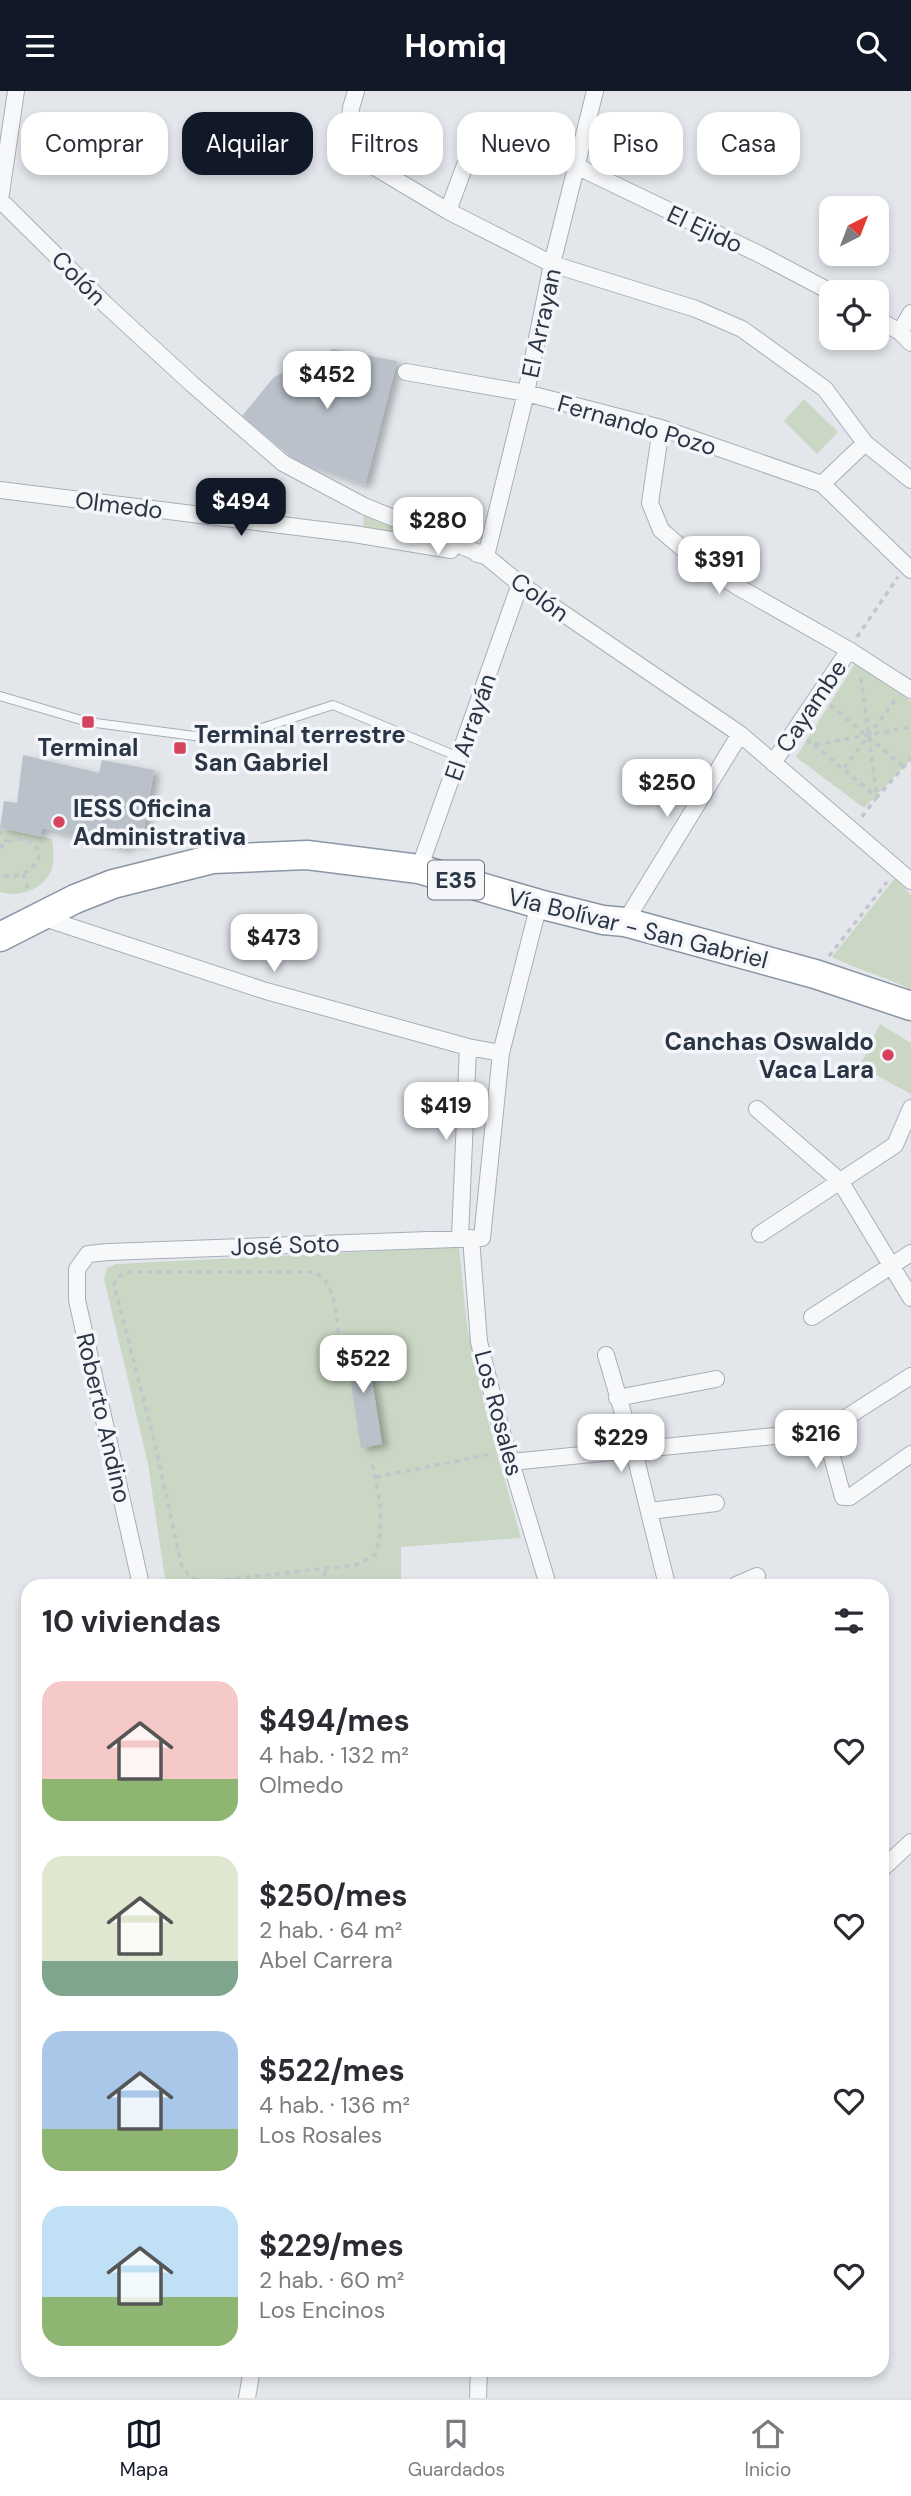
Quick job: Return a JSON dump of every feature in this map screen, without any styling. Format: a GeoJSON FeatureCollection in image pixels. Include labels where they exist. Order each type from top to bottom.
{"type":"FeatureCollection","features":[{"type":"Feature","properties":{"kind":"highway","name":"Vía Bolívar - San Gabriel"},"geometry":{"type":"LineString","coordinates":[[0,937],[75,899],[113,884],[213,859],[307,855],[419,869],[539,904],[603,920],[625,922],[815,974],[911,1006]]}},
{"type":"Feature","properties":{"kind":"street"},"geometry":{"type":"LineString","coordinates":[[0,200],[16,91]]}},
{"type":"Feature","properties":{"kind":"street"},"geometry":{"type":"LineString","coordinates":[[356,91],[351,108],[348,144],[361,159],[448,211],[552,264],[696,309],[742,329],[825,389],[865,443],[911,480]]}},
{"type":"Feature","properties":{"kind":"street","name":"El Arrayan"},"geometry":{"type":"LineString","coordinates":[[486,556],[526,393],[552,264],[595,91]]}},
{"type":"Feature","properties":{"kind":"street","name":"El Ejido"},"geometry":{"type":"LineString","coordinates":[[578,167],[819,286]]}},
{"type":"Feature","properties":{"kind":"street"},"geometry":{"type":"LineString","coordinates":[[448,211],[461,175]]}},
{"type":"Feature","properties":{"kind":"street","name":"Colón"},"geometry":{"type":"LineString","coordinates":[[0,200],[105,304],[283,463],[364,506],[486,556],[520,584],[740,734],[911,881]]}},
{"type":"Feature","properties":{"kind":"street"},"geometry":{"type":"LineString","coordinates":[[889,327],[906,338],[911,313]]}},
{"type":"Feature","properties":{"kind":"street","name":"Fernando Pozo"},"geometry":{"type":"LineString","coordinates":[[406,372],[526,393],[661,428],[822,484],[908,568]]}},
{"type":"Feature","properties":{"kind":"street"},"geometry":{"type":"LineString","coordinates":[[661,428],[650,503],[661,530],[691,557],[738,587],[853,652],[908,688]]}},
{"type":"Feature","properties":{"kind":"street"},"geometry":{"type":"LineString","coordinates":[[822,484],[865,443]]}},
{"type":"Feature","properties":{"kind":"street","name":"Olmedo"},"geometry":{"type":"LineString","coordinates":[[0,490],[354,534],[486,556]]}},
{"type":"Feature","properties":{"kind":"street"},"geometry":{"type":"LineString","coordinates":[[354,534],[364,506]]}},
{"type":"Feature","properties":{"kind":"street","name":"El Arrayán"},"geometry":{"type":"LineString","coordinates":[[419,869],[520,584]]}},
{"type":"Feature","properties":{"kind":"street","name":"Cayambe"},"geometry":{"type":"LineString","coordinates":[[773,763],[817,695],[853,652]]}},
{"type":"Feature","properties":{"kind":"street"},"geometry":{"type":"LineString","coordinates":[[625,922],[740,734]]}},
{"type":"Feature","properties":{"kind":"street","name":"Los Rosales"},"geometry":{"type":"LineString","coordinates":[[539,904],[501,1053],[471,1237],[479,1342],[509,1457],[546,1579]]}},
{"type":"Feature","properties":{"kind":"street"},"geometry":{"type":"LineString","coordinates":[[41,917],[266,991],[468,1047],[501,1053]]}},
{"type":"Feature","properties":{"kind":"street"},"geometry":{"type":"LineString","coordinates":[[468,1047],[471,1237]]}},
{"type":"Feature","properties":{"kind":"street"},"geometry":{"type":"LineString","coordinates":[[760,1234],[894,1145],[911,1108]]}},
{"type":"Feature","properties":{"kind":"street"},"geometry":{"type":"LineString","coordinates":[[757,1109],[840,1181],[911,1298]]}},
{"type":"Feature","properties":{"kind":"street","name":"José Soto"},"geometry":{"type":"LineString","coordinates":[[88,1254],[471,1237]]}},
{"type":"Feature","properties":{"kind":"street"},"geometry":{"type":"LineString","coordinates":[[812,1317],[911,1253]]}},
{"type":"Feature","properties":{"kind":"street","name":"Roberto Andino"},"geometry":{"type":"LineString","coordinates":[[88,1254],[77,1269],[77,1300],[140,1579]]}},
{"type":"Feature","properties":{"kind":"street"},"geometry":{"type":"LineString","coordinates":[[606,1355],[650,1511],[666,1579]]}},
{"type":"Feature","properties":{"kind":"street"},"geometry":{"type":"LineString","coordinates":[[509,1457],[634,1451],[825,1431],[911,1376]]}},
{"type":"Feature","properties":{"kind":"street"},"geometry":{"type":"LineString","coordinates":[[617,1398],[716,1379]]}},
{"type":"Feature","properties":{"kind":"street"},"geometry":{"type":"LineString","coordinates":[[825,1431],[843,1497],[850,1497],[911,1454]]}},
{"type":"Feature","properties":{"kind":"street"},"geometry":{"type":"LineString","coordinates":[[650,1511],[716,1503]]}},
{"type":"Feature","properties":{"kind":"street"},"geometry":{"type":"LineString","coordinates":[[750,1579],[757,1576]]}},
{"type":"Feature","properties":{"kind":"street"},"geometry":{"type":"LineString","coordinates":[[889,1862],[911,1842]]}},
{"type":"Feature","properties":{"kind":"street"},"geometry":{"type":"LineString","coordinates":[[247,2398],[251,2377]]}},
{"type":"Feature","properties":{"kind":"street"},"geometry":{"type":"LineString","coordinates":[[478,2398],[479,2377]]}},
{"type":"Feature","properties":{"kind":"lane"},"geometry":{"type":"LineString","coordinates":[[0,696],[88,722],[225,740],[333,705],[459,757]]}},
{"type":"Feature","properties":{"kind":"path"},"geometry":{"type":"LineString","coordinates":[[877,797],[853,652],[908,568]]}},
{"type":"Feature","properties":{"kind":"path"},"geometry":{"type":"LineString","coordinates":[[843,769],[908,688]]}},
{"type":"Feature","properties":{"kind":"path"},"geometry":{"type":"LineString","coordinates":[[817,695],[904,767]]}},
{"type":"Feature","properties":{"kind":"path"},"geometry":{"type":"LineString","coordinates":[[814,745],[911,727]]}},
{"type":"Feature","properties":{"kind":"path"},"geometry":{"type":"LineString","coordinates":[[795,730],[877,797]]}},
{"type":"Feature","properties":{"kind":"path"},"geometry":{"type":"LineString","coordinates":[[853,830],[877,797],[911,759]]}},
{"type":"Feature","properties":{"kind":"path"},"geometry":{"type":"LineString","coordinates":[[0,830],[7,842]]}},
{"type":"Feature","properties":{"kind":"path"},"geometry":{"type":"LineString","coordinates":[[0,848],[7,842],[23,839],[34,844],[40,854],[37,861],[23,874],[15,877],[0,875]]}},
{"type":"Feature","properties":{"kind":"path"},"geometry":{"type":"LineString","coordinates":[[815,974],[898,868]]}},
{"type":"Feature","properties":{"kind":"path"},"geometry":{"type":"LineString","coordinates":[[23,874],[28,889]]}},
{"type":"Feature","properties":{"kind":"path"},"geometry":{"type":"LineString","coordinates":[[198,1579],[182,1568],[180,1561],[149,1419],[124,1319],[113,1289],[117,1278],[125,1272],[317,1273],[328,1284],[338,1336]]}},
{"type":"Feature","properties":{"kind":"path"},"geometry":{"type":"LineString","coordinates":[[375,1477],[509,1457]]}},
{"type":"Feature","properties":{"kind":"path"},"geometry":{"type":"LineString","coordinates":[[232,1579],[356,1565],[376,1554],[382,1531],[380,1500],[371,1459]]}},
{"type":"Feature","properties":{"kind":"path"},"geometry":{"type":"LineString","coordinates":[[323,1579],[327,1569]]}},
{"type":"Feature","properties":{"kind":"green space"},"geometry":{"type":"Polygon","coordinates":[[[804,399],[838,432],[817,454],[784,421],[804,399]]]}},
{"type":"Feature","properties":{"kind":"green space"},"geometry":{"type":"Polygon","coordinates":[[[364,506],[478,557],[363,535],[364,506]]]}},
{"type":"Feature","properties":{"kind":"green space"},"geometry":{"type":"Polygon","coordinates":[[[856,662],[911,701],[911,760],[864,808],[796,757],[856,662]]]}},
{"type":"Feature","properties":{"kind":"green space"},"geometry":{"type":"Polygon","coordinates":[[[0,828],[52,839],[52,868],[38,886],[23,893],[0,892],[0,828]]]}},
{"type":"Feature","properties":{"kind":"green space"},"geometry":{"type":"Polygon","coordinates":[[[895,878],[911,895],[911,990],[832,957],[895,878]]]}},
{"type":"Feature","properties":{"kind":"green space","name":"Canchas Oswaldo Vaca Lara"},"geometry":{"type":"Polygon","coordinates":[[[880,1024],[911,1043],[911,1094],[860,1066],[880,1024]]]}},
{"type":"Feature","properties":{"kind":"green space"},"geometry":{"type":"Polygon","coordinates":[[[459,1247],[467,1327],[487,1417],[521,1538],[401,1547],[401,1579],[165,1579],[148,1464],[104,1279],[107,1268],[116,1264],[459,1247]]]}},
{"type":"Feature","properties":{"kind":"building"},"geometry":{"type":"Polygon","coordinates":[[[333,349],[397,361],[365,485],[296,461],[242,416],[274,377],[333,349]]]}},
{"type":"Feature","properties":{"kind":"building"},"geometry":{"type":"Polygon","coordinates":[[[23,755],[99,773],[102,760],[154,770],[141,845],[129,843],[127,849],[42,828],[40,836],[0,828],[4,801],[17,803],[23,755]]]}},
{"type":"Feature","properties":{"kind":"building"},"geometry":{"type":"Polygon","coordinates":[[[366,1343],[382,1444],[361,1448],[345,1346],[366,1343]]]}},
{"type":"Feature","properties":{"kind":"place","name":"Terminal"},"geometry":{"type":"Point","coordinates":[88,722]}},
{"type":"Feature","properties":{"kind":"place","name":"Terminal terrestre San Gabriel"},"geometry":{"type":"Point","coordinates":[180,748]}},
{"type":"Feature","properties":{"kind":"place","name":"IESS Oficina Administrativa"},"geometry":{"type":"Point","coordinates":[59,822]}},
{"type":"Feature","properties":{"kind":"place","name":"Canchas Oswaldo Vaca Lara"},"geometry":{"type":"Point","coordinates":[888,1055]}}]}
